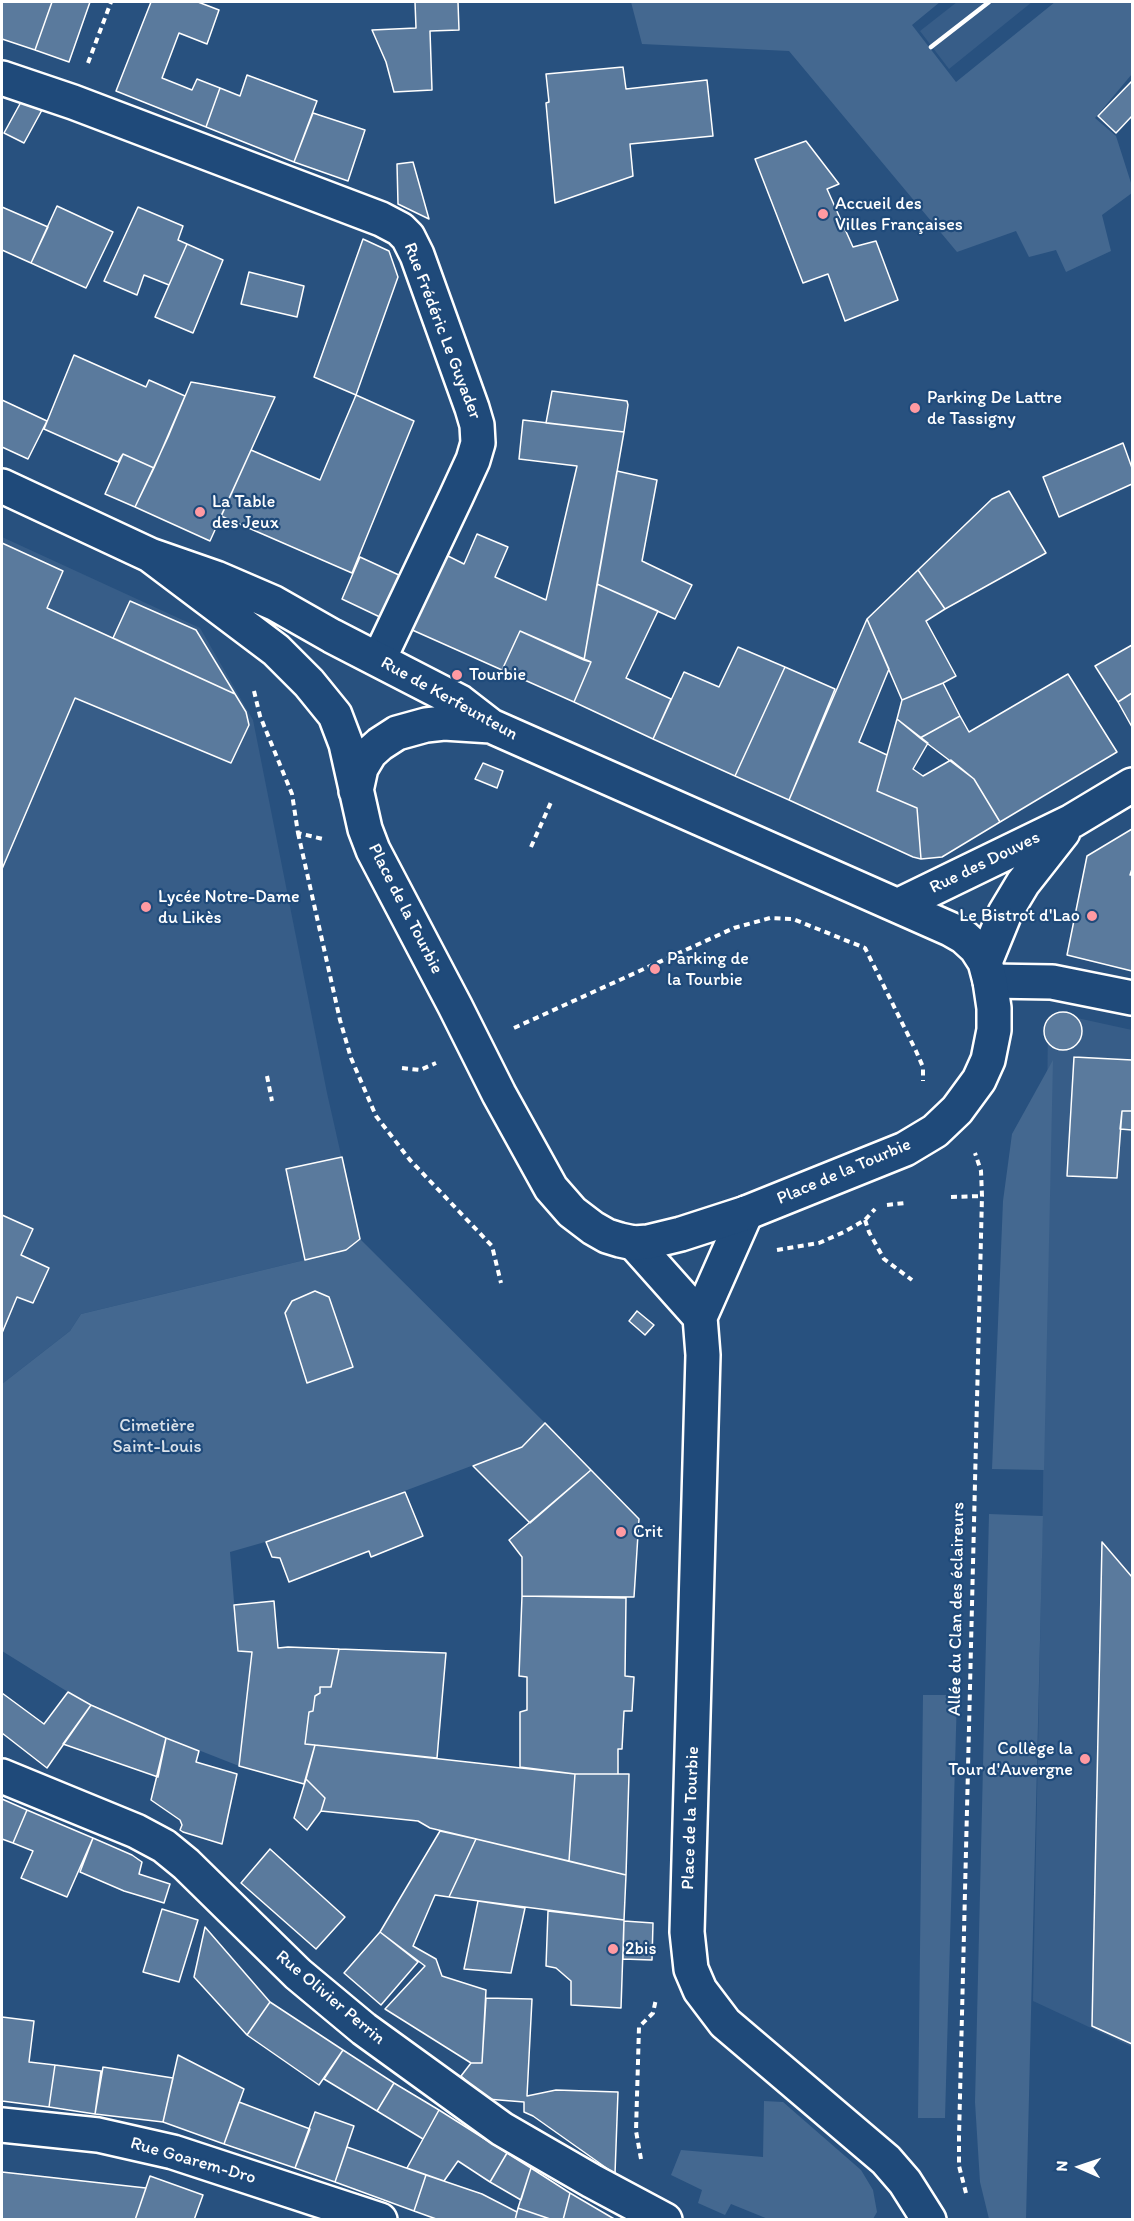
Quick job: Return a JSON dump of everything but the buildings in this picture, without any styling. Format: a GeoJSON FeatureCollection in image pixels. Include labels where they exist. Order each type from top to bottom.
{"type":"FeatureCollection","features":[{"type":"Feature","properties":{"kind":"street","name":"Rue Frédéric Le Guyader"},"geometry":{"type":"LineString","coordinates":[[2,78],[73,102],[381,219],[400,229],[408,237],[417,255],[477,425],[478,443],[473,460],[379,659]]}},
{"type":"Feature","properties":{"kind":"street","name":"Rue de Kerfeunteun"},"geometry":{"type":"LineString","coordinates":[[2,486],[150,555],[245,589],[460,702],[491,726],[899,905]]}},
{"type":"Feature","properties":{"kind":"street","name":"Place de la Tourbie"},"geometry":{"type":"LineString","coordinates":[[150,555],[259,637],[292,665],[335,715],[346,744],[365,829],[373,850],[500,1094],[551,1188],[572,1212],[607,1236],[634,1243],[648,1242],[747,1213],[882,1160],[934,1131],[969,1096],[988,1060],[994,1030],[994,1008],[987,971]]}},
{"type":"Feature","properties":{"kind":"street"},"geometry":{"type":"LineString","coordinates":[[356,791],[361,768],[370,753],[397,732],[444,723],[491,726]]}},
{"type":"Feature","properties":{"kind":"street","name":"Rue des Douves"},"geometry":{"type":"LineString","coordinates":[[899,905],[1072,821],[1132,785]]}},
{"type":"Feature","properties":{"kind":"street","name":"Rue des Douves"},"geometry":{"type":"LineString","coordinates":[[987,971],[1005,913],[1035,864],[1072,821]]}},
{"type":"Feature","properties":{"kind":"street"},"geometry":{"type":"LineString","coordinates":[[899,905],[964,937],[975,948],[987,971],[1132,998]]}},
{"type":"Feature","properties":{"kind":"street"},"geometry":{"type":"LineString","coordinates":[[634,1243],[700,1317],[747,1213]]}},
{"type":"Feature","properties":{"kind":"street","name":"Place de la Tourbie"},"geometry":{"type":"LineString","coordinates":[[700,1317],[704,1355],[687,1932],[691,1969],[700,1990],[725,2023],[886,2160],[905,2182],[929,2220]]}},
{"type":"Feature","properties":{"kind":"street","name":"Rue Olivier Perrin"},"geometry":{"type":"LineString","coordinates":[[2,1776],[136,1831],[164,1846],[186,1864],[298,1974],[364,2029],[502,2129],[665,2220]]}},
{"type":"Feature","properties":{"kind":"street","name":"Rue Goarem-Dro"},"geometry":{"type":"LineString","coordinates":[[2,2125],[98,2135],[173,2151],[380,2220]]}},
{"type":"Feature","properties":{"kind":"path"},"geometry":{"type":"LineString","coordinates":[[73,102],[111,2]]}},
{"type":"Feature","properties":{"kind":"path"},"geometry":{"type":"LineString","coordinates":[[259,637],[253,653],[255,701],[292,794],[298,833],[339,1020],[351,1058],[376,1116],[410,1160],[492,1246],[501,1283]]}},
{"type":"Feature","properties":{"kind":"path"},"geometry":{"type":"LineString","coordinates":[[531,847],[545,817]]}},
{"type":"Feature","properties":{"kind":"path"},"geometry":{"type":"LineString","coordinates":[[298,833],[373,850]]}},
{"type":"Feature","properties":{"kind":"path"},"geometry":{"type":"LineString","coordinates":[[476,1047],[734,928],[763,919],[792,919],[865,948],[916,1051]]}},
{"type":"Feature","properties":{"kind":"path"},"geometry":{"type":"LineString","coordinates":[[267,1076],[272,1101]]}},
{"type":"Feature","properties":{"kind":"path","name":"Allée du Clan des éclaireurs"},"geometry":{"type":"LineString","coordinates":[[934,1131],[967,1143],[976,1155],[981,1171],[982,1196],[959,2137],[959,2166],[967,2199]]}},
{"type":"Feature","properties":{"kind":"path"},"geometry":{"type":"LineString","coordinates":[[951,1197],[982,1196]]}},
{"type":"Feature","properties":{"kind":"path"},"geometry":{"type":"LineString","coordinates":[[768,1251],[819,1243],[844,1233],[865,1220],[877,1206],[905,1203]]}},
{"type":"Feature","properties":{"kind":"path"},"geometry":{"type":"LineString","coordinates":[[865,1220],[884,1259],[912,1281]]}},
{"type":"Feature","properties":{"kind":"path"},"geometry":{"type":"LineString","coordinates":[[643,2169],[636,2131],[639,2026],[653,2013],[661,1973],[691,1969]]}},
{"type":"Feature","properties":{"kind":"shaded area"},"geometry":{"type":"Polygon","coordinates":[[[957,2],[1032,2],[949,69],[920,31],[957,2]]]}},
{"type":"Feature","properties":{"kind":"shaded area","name":"Lycée Notre-Dame du Likès"},"geometry":{"type":"Polygon","coordinates":[[[2,537],[200,628],[253,720],[327,1093],[360,1239],[346,1250],[81,1314],[70,1331],[2,1384],[2,537]]]}},
{"type":"Feature","properties":{"kind":"shaded area","name":"Collège la Tour d'Auvergne"},"geometry":{"type":"Polygon","coordinates":[[[1066,1011],[1077,1018],[1132,1030],[1132,2047],[1033,2001],[1043,1491],[1048,1018],[1053,1014],[1066,1011]]]}},
{"type":"Feature","properties":{"kind":"green space"},"geometry":{"type":"Polygon","coordinates":[[[631,2],[940,2],[912,25],[956,82],[1055,2],[1132,2],[1132,74],[1095,118],[1116,136],[1132,186],[1132,193],[1102,215],[1111,251],[1066,272],[1056,250],[1029,257],[1016,231],[957,252],[789,51],[642,44],[631,2]]]}},
{"type":"Feature","properties":{"kind":"green space"},"geometry":{"type":"Polygon","coordinates":[[[1053,1060],[1044,1470],[992,1469],[1003,1201],[1012,1134],[1053,1060]]]}},
{"type":"Feature","properties":{"kind":"green space","name":"Cimetière Saint-Louis"},"geometry":{"type":"Polygon","coordinates":[[[360,1239],[545,1423],[522,1447],[279,1538],[230,1552],[238,1651],[252,1652],[239,1766],[132,1724],[68,1692],[2,1651],[2,1384],[70,1331],[81,1314],[346,1250],[360,1239]]]}},
{"type":"Feature","properties":{"kind":"green space"},"geometry":{"type":"Polygon","coordinates":[[[989,1514],[1043,1516],[1026,2219],[989,2219],[980,2182],[975,2102],[989,1514]]]}},
{"type":"Feature","properties":{"kind":"green space"},"geometry":{"type":"Polygon","coordinates":[[[923,1695],[957,1695],[945,2118],[918,2118],[923,1695]]]}},
{"type":"Feature","properties":{"kind":"green space"},"geometry":{"type":"Polygon","coordinates":[[[764,2101],[783,2102],[861,2170],[873,2190],[877,2212],[873,2219],[768,2219],[731,2204],[725,2215],[698,2203],[702,2190],[671,2175],[681,2150],[763,2157],[764,2101]]]}},
{"type":"Feature","properties":{"kind":"railway"},"geometry":{"type":"LineString","coordinates":[[931,47],[989,2]]}},
{"type":"Feature","properties":{"kind":"place","name":"Accueil des Villes Françaises"},"geometry":{"type":"Point","coordinates":[823,214]}},
{"type":"Feature","properties":{"kind":"place","name":"Parking De Lattre de Tassigny"},"geometry":{"type":"Point","coordinates":[915,408]}},
{"type":"Feature","properties":{"kind":"place","name":"La Table des Jeux"},"geometry":{"type":"Point","coordinates":[200,512]}},
{"type":"Feature","properties":{"kind":"place","name":"Tourbie"},"geometry":{"type":"Point","coordinates":[457,675]}},
{"type":"Feature","properties":{"kind":"place","name":"Lycée Notre-Dame du Likès"},"geometry":{"type":"Point","coordinates":[146,907]}},
{"type":"Feature","properties":{"kind":"place","name":"Le Bistrot d'Lao"},"geometry":{"type":"Point","coordinates":[1092,916]}},
{"type":"Feature","properties":{"kind":"place","name":"Parking de la Tourbie"},"geometry":{"type":"Point","coordinates":[655,969]}},
{"type":"Feature","properties":{"kind":"place","name":"Crit"},"geometry":{"type":"Point","coordinates":[621,1532]}},
{"type":"Feature","properties":{"kind":"place","name":"Collège la Tour d'Auvergne"},"geometry":{"type":"Point","coordinates":[1085,1759]}},
{"type":"Feature","properties":{"kind":"place","name":"2bis"},"geometry":{"type":"Point","coordinates":[613,1949]}}]}
